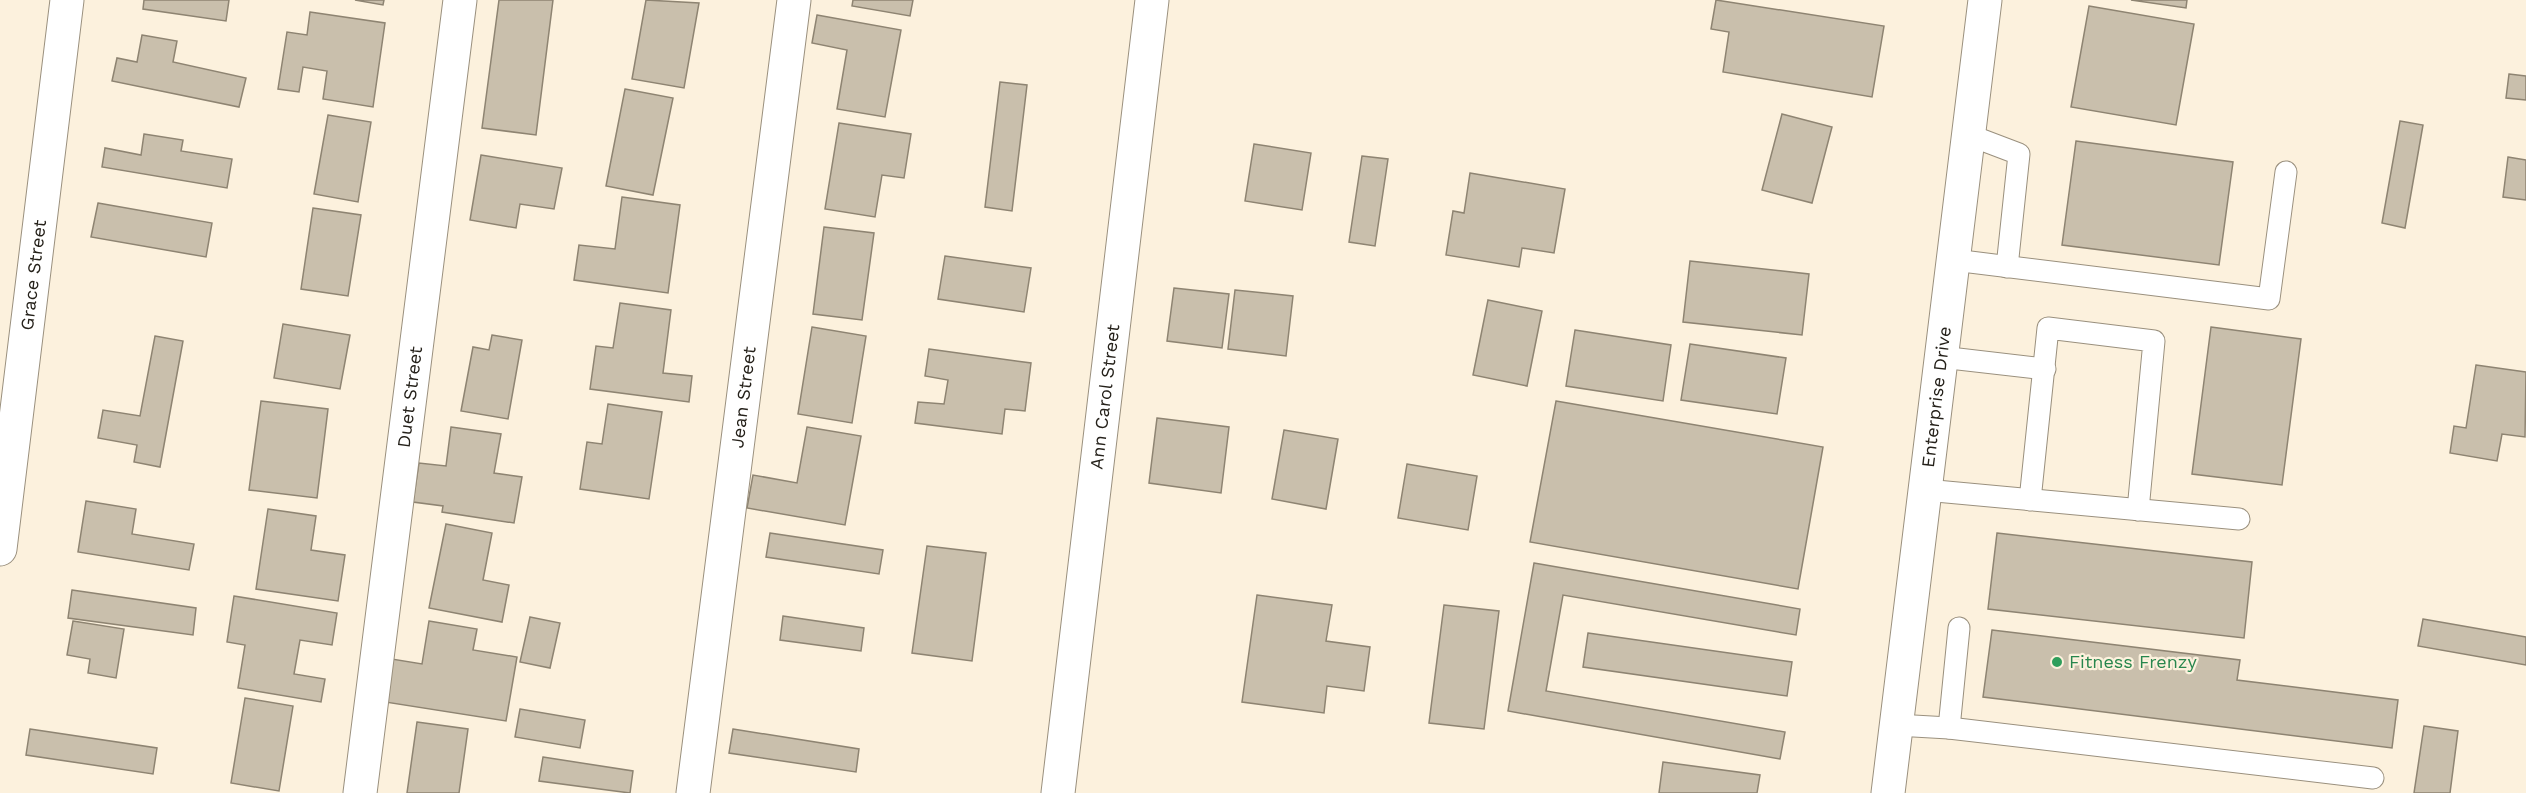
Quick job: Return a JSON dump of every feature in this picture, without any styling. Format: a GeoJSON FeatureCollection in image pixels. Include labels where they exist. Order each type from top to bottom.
{"type":"FeatureCollection","features":[{"type":"Feature","properties":{"kind":"street","name":"Grace Street"},"geometry":{"type":"LineString","coordinates":[[0,549],[67,0]]}},
{"type":"Feature","properties":{"kind":"street","name":"Duet Street"},"geometry":{"type":"LineString","coordinates":[[360,793],[460,0]]}},
{"type":"Feature","properties":{"kind":"street","name":"Jean Street"},"geometry":{"type":"LineString","coordinates":[[693,793],[794,0]]}},
{"type":"Feature","properties":{"kind":"street","name":"Ann Carol Street"},"geometry":{"type":"LineString","coordinates":[[1058,793],[1152,0]]}},
{"type":"Feature","properties":{"kind":"street","name":"Enterprise Drive"},"geometry":{"type":"LineString","coordinates":[[1888,793],[1985,0]]}},
{"type":"Feature","properties":{"kind":"lane"},"geometry":{"type":"LineString","coordinates":[[1969,135],[2019,154],[2007,267]]}},
{"type":"Feature","properties":{"kind":"lane"},"geometry":{"type":"LineString","coordinates":[[1954,260],[2269,299],[2286,172]]}},
{"type":"Feature","properties":{"kind":"lane"},"geometry":{"type":"LineString","coordinates":[[2030,500],[2049,328],[2154,341],[2138,510]]}},
{"type":"Feature","properties":{"kind":"lane"},"geometry":{"type":"LineString","coordinates":[[1941,357],[2045,369]]}},
{"type":"Feature","properties":{"kind":"lane"},"geometry":{"type":"LineString","coordinates":[[1925,490],[2238,519]]}},
{"type":"Feature","properties":{"kind":"lane"},"geometry":{"type":"LineString","coordinates":[[1949,728],[1959,628]]}},
{"type":"Feature","properties":{"kind":"lane"},"geometry":{"type":"LineString","coordinates":[[1896,725],[1949,728],[2373,778]]}},
{"type":"Feature","properties":{"kind":"building"},"geometry":{"type":"Polygon","coordinates":[[[144,0],[229,0],[226,21],[143,9],[144,0]]]}},
{"type":"Feature","properties":{"kind":"building"},"geometry":{"type":"Polygon","coordinates":[[[355,0],[384,0],[383,5],[355,0]]]}},
{"type":"Feature","properties":{"kind":"building"},"geometry":{"type":"Polygon","coordinates":[[[499,0],[553,0],[536,135],[482,128],[499,0]]]}},
{"type":"Feature","properties":{"kind":"building"},"geometry":{"type":"Polygon","coordinates":[[[646,0],[699,3],[684,88],[632,79],[646,0]]]}},
{"type":"Feature","properties":{"kind":"building"},"geometry":{"type":"Polygon","coordinates":[[[853,0],[913,0],[910,16],[852,6],[853,0]]]}},
{"type":"Feature","properties":{"kind":"building"},"geometry":{"type":"Polygon","coordinates":[[[1716,0],[1884,26],[1872,97],[1723,72],[1729,32],[1711,29],[1716,0]]]}},
{"type":"Feature","properties":{"kind":"building"},"geometry":{"type":"Polygon","coordinates":[[[2131,0],[2187,0],[2186,8],[2131,0]]]}},
{"type":"Feature","properties":{"kind":"building"},"geometry":{"type":"Polygon","coordinates":[[[2089,6],[2194,24],[2176,125],[2071,107],[2089,6]]]}},
{"type":"Feature","properties":{"kind":"building"},"geometry":{"type":"Polygon","coordinates":[[[310,12],[385,23],[373,107],[323,99],[327,71],[303,67],[299,92],[278,89],[287,32],[307,35],[310,12]]]}},
{"type":"Feature","properties":{"kind":"building"},"geometry":{"type":"Polygon","coordinates":[[[817,15],[901,30],[885,117],[837,109],[847,50],[812,43],[817,15]]]}},
{"type":"Feature","properties":{"kind":"building"},"geometry":{"type":"Polygon","coordinates":[[[142,35],[177,41],[173,62],[246,78],[239,107],[112,81],[117,58],[137,62],[142,35]]]}},
{"type":"Feature","properties":{"kind":"building"},"geometry":{"type":"Polygon","coordinates":[[[2509,74],[2526,76],[2526,100],[2506,98],[2509,74]]]}},
{"type":"Feature","properties":{"kind":"building"},"geometry":{"type":"Polygon","coordinates":[[[1000,82],[1027,85],[1012,211],[985,207],[1000,82]]]}},
{"type":"Feature","properties":{"kind":"building"},"geometry":{"type":"Polygon","coordinates":[[[625,89],[673,98],[653,195],[606,186],[625,89]]]}},
{"type":"Feature","properties":{"kind":"building"},"geometry":{"type":"Polygon","coordinates":[[[1782,114],[1832,127],[1812,203],[1762,190],[1782,114]]]}},
{"type":"Feature","properties":{"kind":"building"},"geometry":{"type":"Polygon","coordinates":[[[328,115],[371,122],[358,202],[314,194],[328,115]]]}},
{"type":"Feature","properties":{"kind":"building"},"geometry":{"type":"Polygon","coordinates":[[[2400,121],[2423,125],[2405,228],[2382,223],[2400,121]]]}},
{"type":"Feature","properties":{"kind":"building"},"geometry":{"type":"Polygon","coordinates":[[[839,123],[911,134],[904,178],[882,175],[875,217],[825,209],[839,123]]]}},
{"type":"Feature","properties":{"kind":"building"},"geometry":{"type":"Polygon","coordinates":[[[144,134],[183,140],[181,151],[232,159],[227,188],[102,167],[105,148],[141,155],[144,134]]]}},
{"type":"Feature","properties":{"kind":"building"},"geometry":{"type":"Polygon","coordinates":[[[2076,141],[2233,162],[2219,265],[2062,245],[2076,141]]]}},
{"type":"Feature","properties":{"kind":"building"},"geometry":{"type":"Polygon","coordinates":[[[1254,144],[1311,153],[1302,210],[1245,201],[1254,144]]]}},
{"type":"Feature","properties":{"kind":"building"},"geometry":{"type":"Polygon","coordinates":[[[481,155],[562,168],[554,209],[520,204],[516,228],[470,220],[481,155]]]}},
{"type":"Feature","properties":{"kind":"building"},"geometry":{"type":"Polygon","coordinates":[[[1362,156],[1388,159],[1375,246],[1349,242],[1362,156]]]}},
{"type":"Feature","properties":{"kind":"building"},"geometry":{"type":"Polygon","coordinates":[[[2508,157],[2526,160],[2526,200],[2503,197],[2508,157]]]}},
{"type":"Feature","properties":{"kind":"building"},"geometry":{"type":"Polygon","coordinates":[[[1470,173],[1565,189],[1554,253],[1522,248],[1519,267],[1446,255],[1453,211],[1464,213],[1470,173]]]}},
{"type":"Feature","properties":{"kind":"building"},"geometry":{"type":"Polygon","coordinates":[[[622,197],[680,205],[668,293],[574,280],[579,245],[615,249],[622,197]]]}},
{"type":"Feature","properties":{"kind":"building"},"geometry":{"type":"Polygon","coordinates":[[[98,203],[212,223],[206,257],[91,237],[98,203]]]}},
{"type":"Feature","properties":{"kind":"building"},"geometry":{"type":"Polygon","coordinates":[[[313,208],[361,215],[348,296],[301,289],[313,208]]]}},
{"type":"Feature","properties":{"kind":"building"},"geometry":{"type":"Polygon","coordinates":[[[824,227],[874,233],[862,320],[813,314],[824,227]]]}},
{"type":"Feature","properties":{"kind":"building"},"geometry":{"type":"Polygon","coordinates":[[[945,256],[1031,268],[1024,312],[938,299],[945,256]]]}},
{"type":"Feature","properties":{"kind":"building"},"geometry":{"type":"Polygon","coordinates":[[[1690,261],[1809,274],[1802,335],[1683,322],[1690,261]]]}},
{"type":"Feature","properties":{"kind":"building"},"geometry":{"type":"Polygon","coordinates":[[[1174,288],[1229,294],[1222,348],[1167,341],[1174,288]]]}},
{"type":"Feature","properties":{"kind":"building"},"geometry":{"type":"Polygon","coordinates":[[[1235,290],[1293,296],[1286,356],[1228,349],[1235,290]]]}},
{"type":"Feature","properties":{"kind":"building"},"geometry":{"type":"Polygon","coordinates":[[[1488,300],[1542,311],[1527,386],[1473,375],[1488,300]]]}},
{"type":"Feature","properties":{"kind":"building"},"geometry":{"type":"Polygon","coordinates":[[[620,303],[671,310],[663,373],[692,376],[689,402],[590,389],[596,346],[613,348],[620,303]]]}},
{"type":"Feature","properties":{"kind":"building"},"geometry":{"type":"Polygon","coordinates":[[[283,324],[350,335],[340,389],[274,378],[283,324]]]}},
{"type":"Feature","properties":{"kind":"building"},"geometry":{"type":"Polygon","coordinates":[[[812,327],[866,336],[852,423],[798,414],[812,327]]]}},
{"type":"Feature","properties":{"kind":"building"},"geometry":{"type":"Polygon","coordinates":[[[2211,327],[2301,339],[2282,485],[2192,474],[2211,327]]]}},
{"type":"Feature","properties":{"kind":"building"},"geometry":{"type":"Polygon","coordinates":[[[1575,330],[1671,345],[1663,401],[1566,386],[1575,330]]]}},
{"type":"Feature","properties":{"kind":"building"},"geometry":{"type":"Polygon","coordinates":[[[492,335],[522,340],[508,419],[461,411],[473,347],[489,350],[492,335]]]}},
{"type":"Feature","properties":{"kind":"building"},"geometry":{"type":"Polygon","coordinates":[[[155,336],[183,341],[160,467],[134,462],[137,445],[98,438],[103,410],[140,416],[155,336]]]}},
{"type":"Feature","properties":{"kind":"building"},"geometry":{"type":"Polygon","coordinates":[[[1690,344],[1786,358],[1777,414],[1681,400],[1690,344]]]}},
{"type":"Feature","properties":{"kind":"building"},"geometry":{"type":"Polygon","coordinates":[[[929,349],[1031,363],[1025,411],[1005,409],[1002,434],[915,423],[918,402],[944,404],[948,380],[925,376],[929,349]]]}},
{"type":"Feature","properties":{"kind":"building"},"geometry":{"type":"Polygon","coordinates":[[[2476,365],[2526,372],[2525,437],[2502,434],[2497,461],[2450,453],[2454,426],[2466,428],[2476,365]]]}},
{"type":"Feature","properties":{"kind":"building"},"geometry":{"type":"Polygon","coordinates":[[[261,401],[328,409],[317,498],[249,490],[261,401]]]}},
{"type":"Feature","properties":{"kind":"building"},"geometry":{"type":"Polygon","coordinates":[[[1556,401],[1823,447],[1798,589],[1530,542],[1556,401]]]}},
{"type":"Feature","properties":{"kind":"building"},"geometry":{"type":"Polygon","coordinates":[[[608,404],[662,412],[649,499],[580,489],[587,442],[602,444],[608,404]]]}},
{"type":"Feature","properties":{"kind":"building"},"geometry":{"type":"Polygon","coordinates":[[[1157,418],[1229,427],[1221,493],[1149,483],[1157,418]]]}},
{"type":"Feature","properties":{"kind":"building"},"geometry":{"type":"Polygon","coordinates":[[[451,427],[501,434],[494,473],[522,477],[514,523],[442,512],[443,506],[413,502],[419,463],[446,466],[451,427]]]}},
{"type":"Feature","properties":{"kind":"building"},"geometry":{"type":"Polygon","coordinates":[[[807,427],[861,436],[845,525],[747,508],[753,475],[797,483],[807,427]]]}},
{"type":"Feature","properties":{"kind":"building"},"geometry":{"type":"Polygon","coordinates":[[[1284,430],[1338,439],[1326,509],[1272,499],[1284,430]]]}},
{"type":"Feature","properties":{"kind":"building"},"geometry":{"type":"Polygon","coordinates":[[[1407,464],[1477,476],[1468,530],[1398,518],[1407,464]]]}},
{"type":"Feature","properties":{"kind":"building"},"geometry":{"type":"Polygon","coordinates":[[[86,501],[136,509],[132,534],[194,544],[189,570],[78,552],[86,501]]]}},
{"type":"Feature","properties":{"kind":"building"},"geometry":{"type":"Polygon","coordinates":[[[268,509],[316,516],[311,550],[345,555],[338,601],[256,589],[268,509]]]}},
{"type":"Feature","properties":{"kind":"building"},"geometry":{"type":"Polygon","coordinates":[[[446,524],[492,533],[483,580],[509,585],[502,622],[429,608],[446,524]]]}},
{"type":"Feature","properties":{"kind":"building"},"geometry":{"type":"Polygon","coordinates":[[[770,533],[883,550],[879,574],[766,557],[770,533]]]}},
{"type":"Feature","properties":{"kind":"building"},"geometry":{"type":"Polygon","coordinates":[[[1997,533],[2252,562],[2244,638],[1988,609],[1997,533]]]}},
{"type":"Feature","properties":{"kind":"building"},"geometry":{"type":"Polygon","coordinates":[[[927,546],[986,553],[972,661],[912,653],[927,546]]]}},
{"type":"Feature","properties":{"kind":"building"},"geometry":{"type":"Polygon","coordinates":[[[1534,563],[1800,609],[1796,635],[1563,595],[1546,691],[1785,732],[1780,759],[1508,711],[1534,563]]]}},
{"type":"Feature","properties":{"kind":"building"},"geometry":{"type":"Polygon","coordinates":[[[72,590],[196,608],[193,635],[68,618],[72,590]]]}},
{"type":"Feature","properties":{"kind":"building"},"geometry":{"type":"Polygon","coordinates":[[[1257,595],[1332,605],[1326,641],[1370,647],[1364,691],[1327,686],[1324,713],[1242,702],[1257,595]]]}},
{"type":"Feature","properties":{"kind":"building"},"geometry":{"type":"Polygon","coordinates":[[[234,596],[337,613],[332,645],[300,640],[294,674],[325,679],[321,702],[238,688],[245,645],[227,642],[234,596]]]}},
{"type":"Feature","properties":{"kind":"building"},"geometry":{"type":"Polygon","coordinates":[[[1444,605],[1499,611],[1484,729],[1429,723],[1444,605]]]}},
{"type":"Feature","properties":{"kind":"building"},"geometry":{"type":"Polygon","coordinates":[[[783,616],[864,628],[861,651],[780,640],[783,616]]]}},
{"type":"Feature","properties":{"kind":"building"},"geometry":{"type":"Polygon","coordinates":[[[530,617],[560,623],[550,668],[520,662],[530,617]]]}},
{"type":"Feature","properties":{"kind":"building"},"geometry":{"type":"Polygon","coordinates":[[[2423,619],[2526,637],[2526,665],[2418,646],[2423,619]]]}},
{"type":"Feature","properties":{"kind":"building"},"geometry":{"type":"Polygon","coordinates":[[[73,621],[124,629],[116,678],[88,673],[90,659],[67,655],[73,621]]]}},
{"type":"Feature","properties":{"kind":"building"},"geometry":{"type":"Polygon","coordinates":[[[429,621],[477,629],[473,650],[517,657],[506,721],[385,702],[392,659],[422,664],[429,621]]]}},
{"type":"Feature","properties":{"kind":"building"},"geometry":{"type":"Polygon","coordinates":[[[1992,630],[2240,660],[2237,680],[2398,700],[2392,748],[1983,697],[1992,630]]]}},
{"type":"Feature","properties":{"kind":"building"},"geometry":{"type":"Polygon","coordinates":[[[1588,633],[1792,662],[1787,696],[1583,667],[1588,633]]]}},
{"type":"Feature","properties":{"kind":"building"},"geometry":{"type":"Polygon","coordinates":[[[245,698],[293,706],[279,791],[231,783],[245,698]]]}},
{"type":"Feature","properties":{"kind":"building"},"geometry":{"type":"Polygon","coordinates":[[[520,709],[585,720],[580,748],[515,737],[520,709]]]}},
{"type":"Feature","properties":{"kind":"building"},"geometry":{"type":"Polygon","coordinates":[[[417,722],[468,729],[459,793],[407,793],[417,722]]]}},
{"type":"Feature","properties":{"kind":"building"},"geometry":{"type":"Polygon","coordinates":[[[2424,726],[2458,731],[2450,793],[2414,793],[2424,726]]]}},
{"type":"Feature","properties":{"kind":"building"},"geometry":{"type":"Polygon","coordinates":[[[30,729],[157,748],[153,774],[26,755],[30,729]]]}},
{"type":"Feature","properties":{"kind":"building"},"geometry":{"type":"Polygon","coordinates":[[[733,729],[859,749],[856,772],[729,753],[733,729]]]}},
{"type":"Feature","properties":{"kind":"building"},"geometry":{"type":"Polygon","coordinates":[[[543,757],[633,771],[630,793],[539,781],[543,757]]]}},
{"type":"Feature","properties":{"kind":"building"},"geometry":{"type":"Polygon","coordinates":[[[1663,762],[1760,775],[1757,793],[1659,793],[1663,762]]]}},
{"type":"Feature","properties":{"kind":"place","name":"Fitness Frenzy"},"geometry":{"type":"Point","coordinates":[2057,662]}}]}
